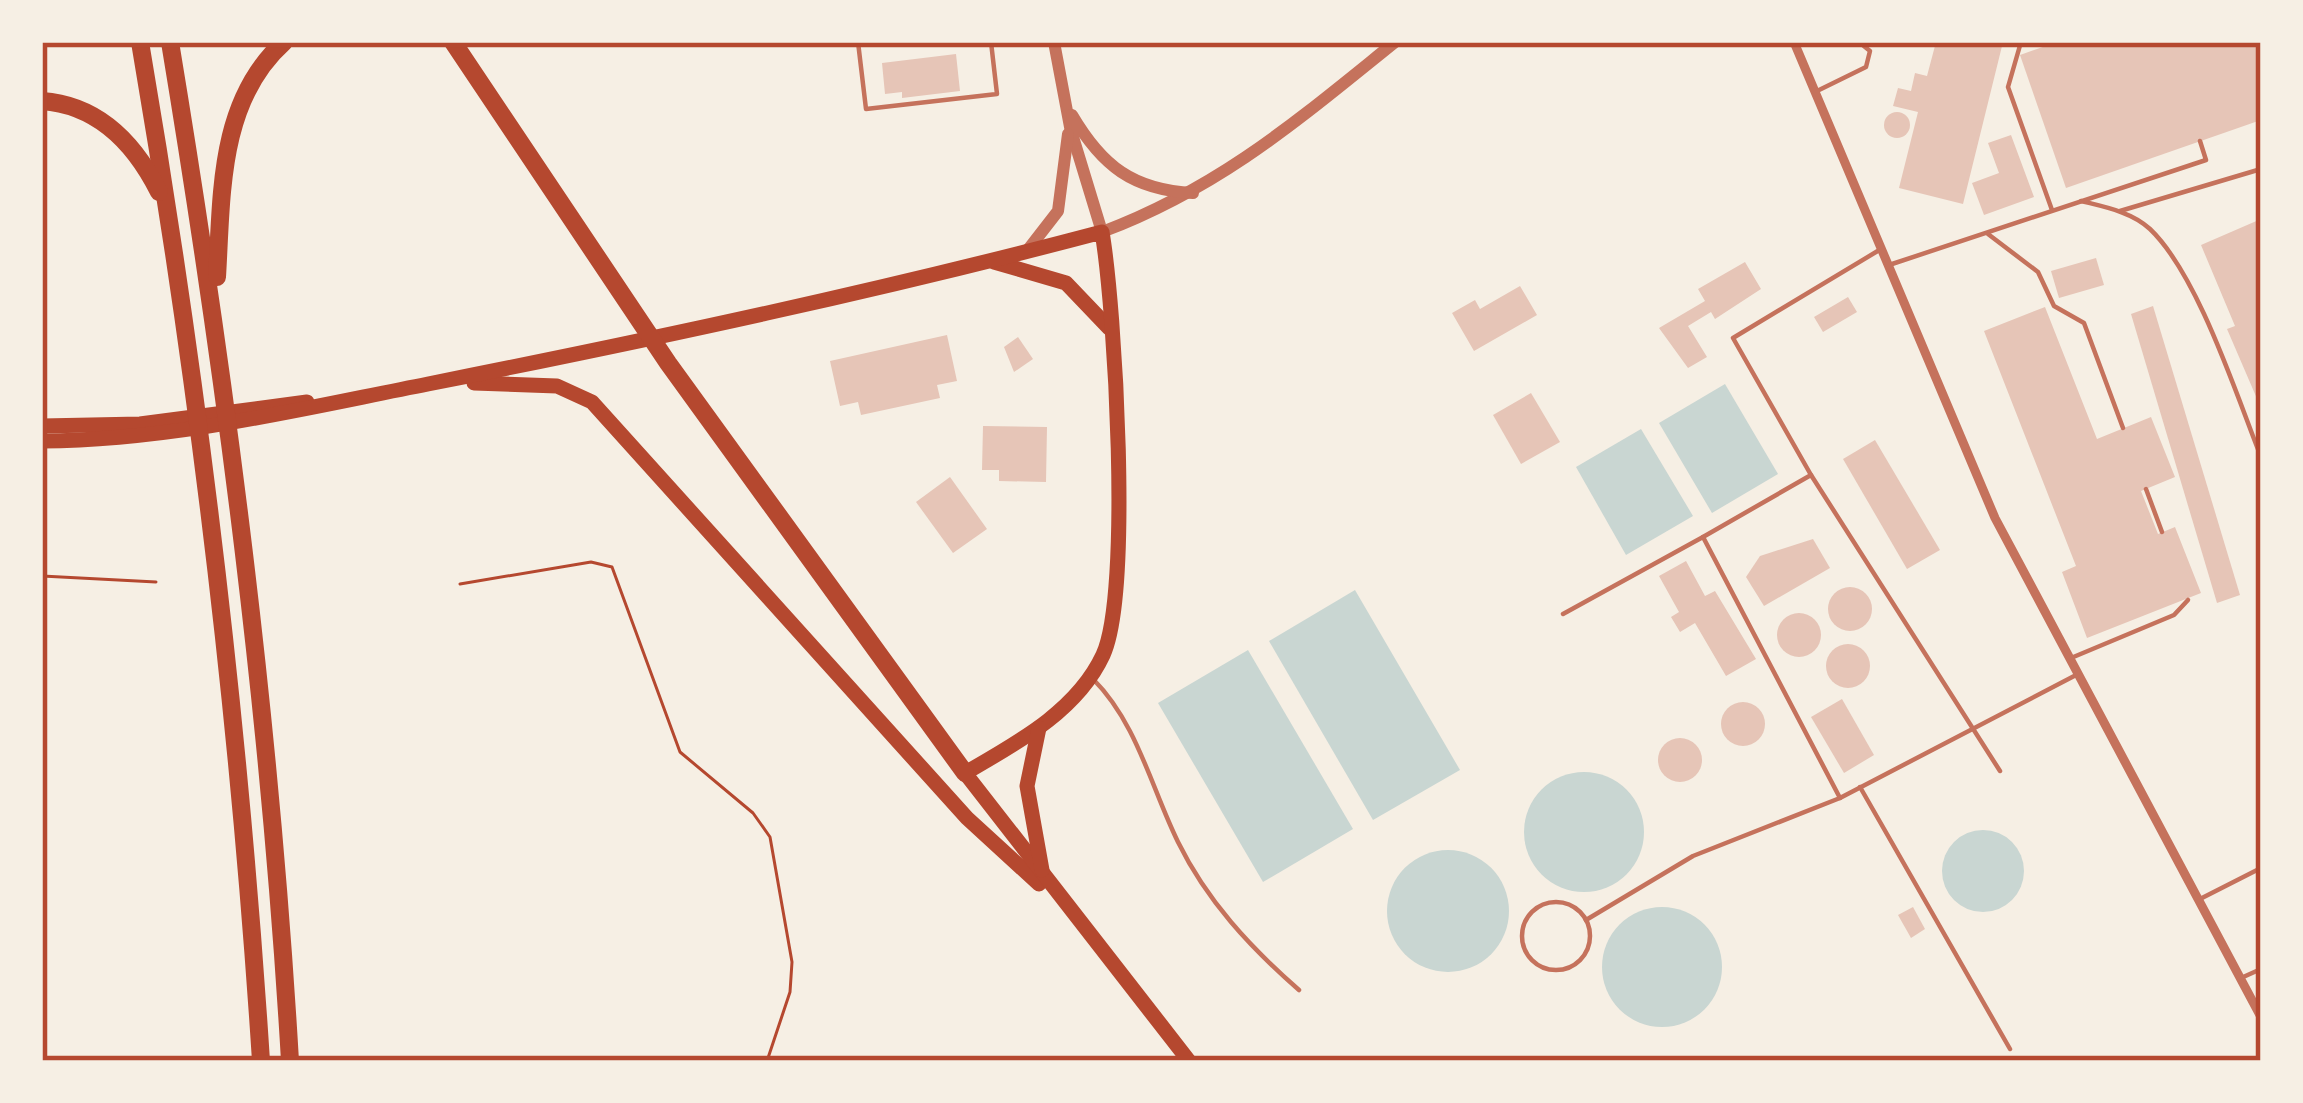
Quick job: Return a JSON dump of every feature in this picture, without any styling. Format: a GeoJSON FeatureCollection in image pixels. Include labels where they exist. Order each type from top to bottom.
{"type":"FeatureCollection","features":[{"type":"Feature","properties":{"kind":"highway"},"geometry":{"type":"LineString","coordinates":[[140,42],[169,212],[232,704],[261,1061]]}},
{"type":"Feature","properties":{"kind":"highway"},"geometry":{"type":"LineString","coordinates":[[170,42],[215,312],[278,843],[290,1061]]}},
{"type":"Feature","properties":{"kind":"highway"},"geometry":{"type":"LineString","coordinates":[[215,312],[223,184],[235,117],[249,86],[284,42]]}},
{"type":"Feature","properties":{"kind":"highway"},"geometry":{"type":"LineString","coordinates":[[453,42],[668,364],[965,773]]}},
{"type":"Feature","properties":{"kind":"highway"},"geometry":{"type":"LineString","coordinates":[[42,101],[78,107],[125,140],[146,166],[169,212]]}},
{"type":"Feature","properties":{"kind":"main road"},"geometry":{"type":"LineString","coordinates":[[42,441],[282,411],[598,352],[1102,232],[1111,330],[1115,579],[1110,636],[1090,677],[1070,700],[1039,728],[965,773],[1189,1061]]}},
{"type":"Feature","properties":{"kind":"main road"},"geometry":{"type":"LineString","coordinates":[[988,261],[1066,284],[1111,330]]}},
{"type":"Feature","properties":{"kind":"main road"},"geometry":{"type":"LineString","coordinates":[[423,385],[557,386],[592,402],[967,818],[1060,901]]}},
{"type":"Feature","properties":{"kind":"main road"},"geometry":{"type":"LineString","coordinates":[[42,426],[140,430]]}},
{"type":"Feature","properties":{"kind":"main road"},"geometry":{"type":"LineString","coordinates":[[1039,728],[1027,786],[1044,879]]}},
{"type":"Feature","properties":{"kind":"street"},"geometry":{"type":"LineString","coordinates":[[1054,42],[1070,127],[1102,232],[1194,193],[1237,166],[1395,42]]}},
{"type":"Feature","properties":{"kind":"street"},"geometry":{"type":"LineString","coordinates":[[1794,42],[1987,500],[2261,1017]]}},
{"type":"Feature","properties":{"kind":"street"},"geometry":{"type":"LineString","coordinates":[[1065,104],[1109,167],[1138,185],[1194,193]]}},
{"type":"Feature","properties":{"kind":"street"},"geometry":{"type":"LineString","coordinates":[[1027,252],[1058,211],[1070,127]]}},
{"type":"Feature","properties":{"kind":"lane"},"geometry":{"type":"LineString","coordinates":[[858,42],[866,109],[997,94],[991,42]]}},
{"type":"Feature","properties":{"kind":"lane"},"geometry":{"type":"LineString","coordinates":[[1817,91],[1866,67],[1870,51],[1859,42]]}},
{"type":"Feature","properties":{"kind":"lane"},"geometry":{"type":"LineString","coordinates":[[2020,42],[2008,87],[2052,210]]}},
{"type":"Feature","properties":{"kind":"lane"},"geometry":{"type":"LineString","coordinates":[[1889,266],[2206,160],[2200,141]]}},
{"type":"Feature","properties":{"kind":"lane"},"geometry":{"type":"LineString","coordinates":[[2120,211],[2261,169]]}},
{"type":"Feature","properties":{"kind":"lane"},"geometry":{"type":"LineString","coordinates":[[2081,201],[2120,211],[2149,228],[2177,265],[2261,457]]}},
{"type":"Feature","properties":{"kind":"lane"},"geometry":{"type":"LineString","coordinates":[[1986,233],[2038,272],[2054,306],[2084,323],[2123,428]]}},
{"type":"Feature","properties":{"kind":"lane"},"geometry":{"type":"LineString","coordinates":[[1882,248],[1733,338],[1811,476],[2000,771]]}},
{"type":"Feature","properties":{"kind":"lane"},"geometry":{"type":"LineString","coordinates":[[1563,614],[1811,476]]}},
{"type":"Feature","properties":{"kind":"lane"},"geometry":{"type":"LineString","coordinates":[[2146,489],[2162,532]]}},
{"type":"Feature","properties":{"kind":"lane"},"geometry":{"type":"LineString","coordinates":[[1703,537],[1840,798]]}},
{"type":"Feature","properties":{"kind":"lane"},"geometry":{"type":"LineString","coordinates":[[2070,659],[2174,615],[2188,600]]}},
{"type":"Feature","properties":{"kind":"lane"},"geometry":{"type":"LineString","coordinates":[[1586,920],[1693,856],[1840,798],[2078,674]]}},
{"type":"Feature","properties":{"kind":"lane"},"geometry":{"type":"LineString","coordinates":[[1090,677],[1113,698],[1178,844],[1220,910],[1247,945],[1299,991]]}},
{"type":"Feature","properties":{"kind":"lane"},"geometry":{"type":"LineString","coordinates":[[1860,787],[2010,1048]]}},
{"type":"Feature","properties":{"kind":"lane"},"geometry":{"type":"LineString","coordinates":[[2200,898],[2261,868]]}},
{"type":"Feature","properties":{"kind":"lane"},"geometry":{"type":"LineString","coordinates":[[1560,902],[1586,920],[1587,952],[1572,967],[1540,968],[1525,952],[1525,921],[1539,906],[1560,902]]}},
{"type":"Feature","properties":{"kind":"lane"},"geometry":{"type":"LineString","coordinates":[[2241,978],[2261,969]]}},
{"type":"Feature","properties":{"kind":"path"},"geometry":{"type":"LineString","coordinates":[[460,584],[591,562],[612,567],[680,752],[753,813],[770,837],[792,962],[790,992],[767,1061]]}},
{"type":"Feature","properties":{"kind":"path"},"geometry":{"type":"LineString","coordinates":[[42,576],[155,582]]}},
{"type":"Feature","properties":{"kind":"shaded area"},"geometry":{"type":"Polygon","coordinates":[[[1725,384],[1778,474],[1712,513],[1659,423],[1725,384]]]}},
{"type":"Feature","properties":{"kind":"shaded area"},"geometry":{"type":"Polygon","coordinates":[[[1641,429],[1693,516],[1626,555],[1576,467],[1641,429]]]}},
{"type":"Feature","properties":{"kind":"shaded area"},"geometry":{"type":"Polygon","coordinates":[[[1355,590],[1460,770],[1373,820],[1269,641],[1355,590]]]}},
{"type":"Feature","properties":{"kind":"shaded area"},"geometry":{"type":"Polygon","coordinates":[[[1248,650],[1353,829],[1263,882],[1158,703],[1248,650]]]}},
{"type":"Feature","properties":{"kind":"shaded area"},"geometry":{"type":"Polygon","coordinates":[[[1584,772],[1607,777],[1626,790],[1639,809],[1644,832],[1639,855],[1626,874],[1607,887],[1584,892],[1561,887],[1542,874],[1529,855],[1524,832],[1529,809],[1542,790],[1561,777],[1584,772]]]}},
{"type":"Feature","properties":{"kind":"shaded area"},"geometry":{"type":"Polygon","coordinates":[[[1983,830],[2012,842],[2024,871],[2012,900],[1983,912],[1954,900],[1942,871],[1954,842],[1983,830]]]}},
{"type":"Feature","properties":{"kind":"shaded area"},"geometry":{"type":"Polygon","coordinates":[[[1448,850],[1471,854],[1491,868],[1505,888],[1509,911],[1505,934],[1491,954],[1471,968],[1448,972],[1425,968],[1405,954],[1391,934],[1387,911],[1391,888],[1405,868],[1425,854],[1448,850]]]}},
{"type":"Feature","properties":{"kind":"shaded area"},"geometry":{"type":"Polygon","coordinates":[[[1662,907],[1685,911],[1705,924],[1718,944],[1722,967],[1718,990],[1705,1010],[1685,1023],[1662,1027],[1639,1023],[1619,1010],[1606,990],[1602,967],[1606,944],[1619,924],[1639,911],[1662,907]]]}},
{"type":"Feature","properties":{"kind":"building"},"geometry":{"type":"Polygon","coordinates":[[[1936,42],[2003,42],[1963,204],[1899,188],[1918,112],[1893,106],[1898,88],[1911,91],[1915,73],[1927,76],[1936,42]]]}},
{"type":"Feature","properties":{"kind":"building"},"geometry":{"type":"Polygon","coordinates":[[[2057,42],[2261,42],[2261,120],[2066,188],[2020,55],[2057,42]]]}},
{"type":"Feature","properties":{"kind":"building"},"geometry":{"type":"Polygon","coordinates":[[[956,54],[960,91],[902,98],[902,92],[885,94],[882,63],[956,54]]]}},
{"type":"Feature","properties":{"kind":"building"},"geometry":{"type":"Polygon","coordinates":[[[1897,112],[1910,125],[1897,138],[1884,125],[1897,112]]]}},
{"type":"Feature","properties":{"kind":"building"},"geometry":{"type":"Polygon","coordinates":[[[2011,135],[2034,197],[1984,215],[1972,183],[1999,173],[1988,143],[2011,135]]]}},
{"type":"Feature","properties":{"kind":"building"},"geometry":{"type":"Polygon","coordinates":[[[2261,219],[2261,408],[2227,329],[2235,326],[2201,245],[2261,219]]]}},
{"type":"Feature","properties":{"kind":"building"},"geometry":{"type":"Polygon","coordinates":[[[2096,258],[2104,285],[2059,298],[2051,271],[2096,258]]]}},
{"type":"Feature","properties":{"kind":"building"},"geometry":{"type":"Polygon","coordinates":[[[1745,262],[1761,289],[1715,319],[1711,312],[1688,326],[1707,357],[1688,368],[1659,328],[1705,301],[1698,289],[1745,262]]]}},
{"type":"Feature","properties":{"kind":"building"},"geometry":{"type":"Polygon","coordinates":[[[1520,286],[1537,315],[1474,351],[1452,313],[1475,300],[1480,309],[1520,286]]]}},
{"type":"Feature","properties":{"kind":"building"},"geometry":{"type":"Polygon","coordinates":[[[1848,297],[1857,312],[1823,332],[1814,317],[1848,297]]]}},
{"type":"Feature","properties":{"kind":"building"},"geometry":{"type":"Polygon","coordinates":[[[2153,306],[2240,595],[2217,603],[2131,314],[2153,306]]]}},
{"type":"Feature","properties":{"kind":"building"},"geometry":{"type":"Polygon","coordinates":[[[2045,307],[2097,439],[2151,417],[2175,477],[2141,491],[2158,534],[2175,527],[2201,593],[2087,638],[2062,572],[2076,566],[1984,331],[2045,307]]]}},
{"type":"Feature","properties":{"kind":"building"},"geometry":{"type":"Polygon","coordinates":[[[947,335],[957,381],[937,385],[940,398],[861,415],[858,402],[840,406],[830,361],[947,335]]]}},
{"type":"Feature","properties":{"kind":"building"},"geometry":{"type":"Polygon","coordinates":[[[1018,337],[1033,359],[1014,372],[1004,347],[1018,337]]]}},
{"type":"Feature","properties":{"kind":"building"},"geometry":{"type":"Polygon","coordinates":[[[1531,393],[1560,442],[1521,464],[1493,415],[1531,393]]]}},
{"type":"Feature","properties":{"kind":"building"},"geometry":{"type":"Polygon","coordinates":[[[983,426],[1047,427],[1046,482],[999,481],[999,470],[982,470],[983,426]]]}},
{"type":"Feature","properties":{"kind":"building"},"geometry":{"type":"Polygon","coordinates":[[[1875,440],[1940,550],[1907,569],[1843,459],[1875,440]]]}},
{"type":"Feature","properties":{"kind":"building"},"geometry":{"type":"Polygon","coordinates":[[[950,477],[987,529],[953,553],[916,502],[950,477]]]}},
{"type":"Feature","properties":{"kind":"building"},"geometry":{"type":"Polygon","coordinates":[[[1813,539],[1830,568],[1764,606],[1746,577],[1760,556],[1813,539]]]}},
{"type":"Feature","properties":{"kind":"building"},"geometry":{"type":"Polygon","coordinates":[[[1686,561],[1705,596],[1715,591],[1756,659],[1726,676],[1695,623],[1680,632],[1671,617],[1679,612],[1659,576],[1686,561]]]}},
{"type":"Feature","properties":{"kind":"building"},"geometry":{"type":"Polygon","coordinates":[[[1850,587],[1865,594],[1872,609],[1865,624],[1850,631],[1835,624],[1828,609],[1835,594],[1850,587]]]}},
{"type":"Feature","properties":{"kind":"building"},"geometry":{"type":"Polygon","coordinates":[[[1799,613],[1815,619],[1821,635],[1815,651],[1799,657],[1783,651],[1777,635],[1783,619],[1799,613]]]}},
{"type":"Feature","properties":{"kind":"building"},"geometry":{"type":"Polygon","coordinates":[[[1848,644],[1864,650],[1870,666],[1864,682],[1848,688],[1832,682],[1826,666],[1832,650],[1848,644]]]}},
{"type":"Feature","properties":{"kind":"building"},"geometry":{"type":"Polygon","coordinates":[[[1842,699],[1874,755],[1844,773],[1811,717],[1842,699]]]}},
{"type":"Feature","properties":{"kind":"building"},"geometry":{"type":"Polygon","coordinates":[[[1743,702],[1758,709],[1765,724],[1758,739],[1743,746],[1728,739],[1721,724],[1728,709],[1743,702]]]}},
{"type":"Feature","properties":{"kind":"building"},"geometry":{"type":"Polygon","coordinates":[[[1680,738],[1695,745],[1702,760],[1695,775],[1680,782],[1665,775],[1658,760],[1665,745],[1680,738]]]}},
{"type":"Feature","properties":{"kind":"building"},"geometry":{"type":"Polygon","coordinates":[[[1913,907],[1925,929],[1911,938],[1898,915],[1913,907]]]}}]}
